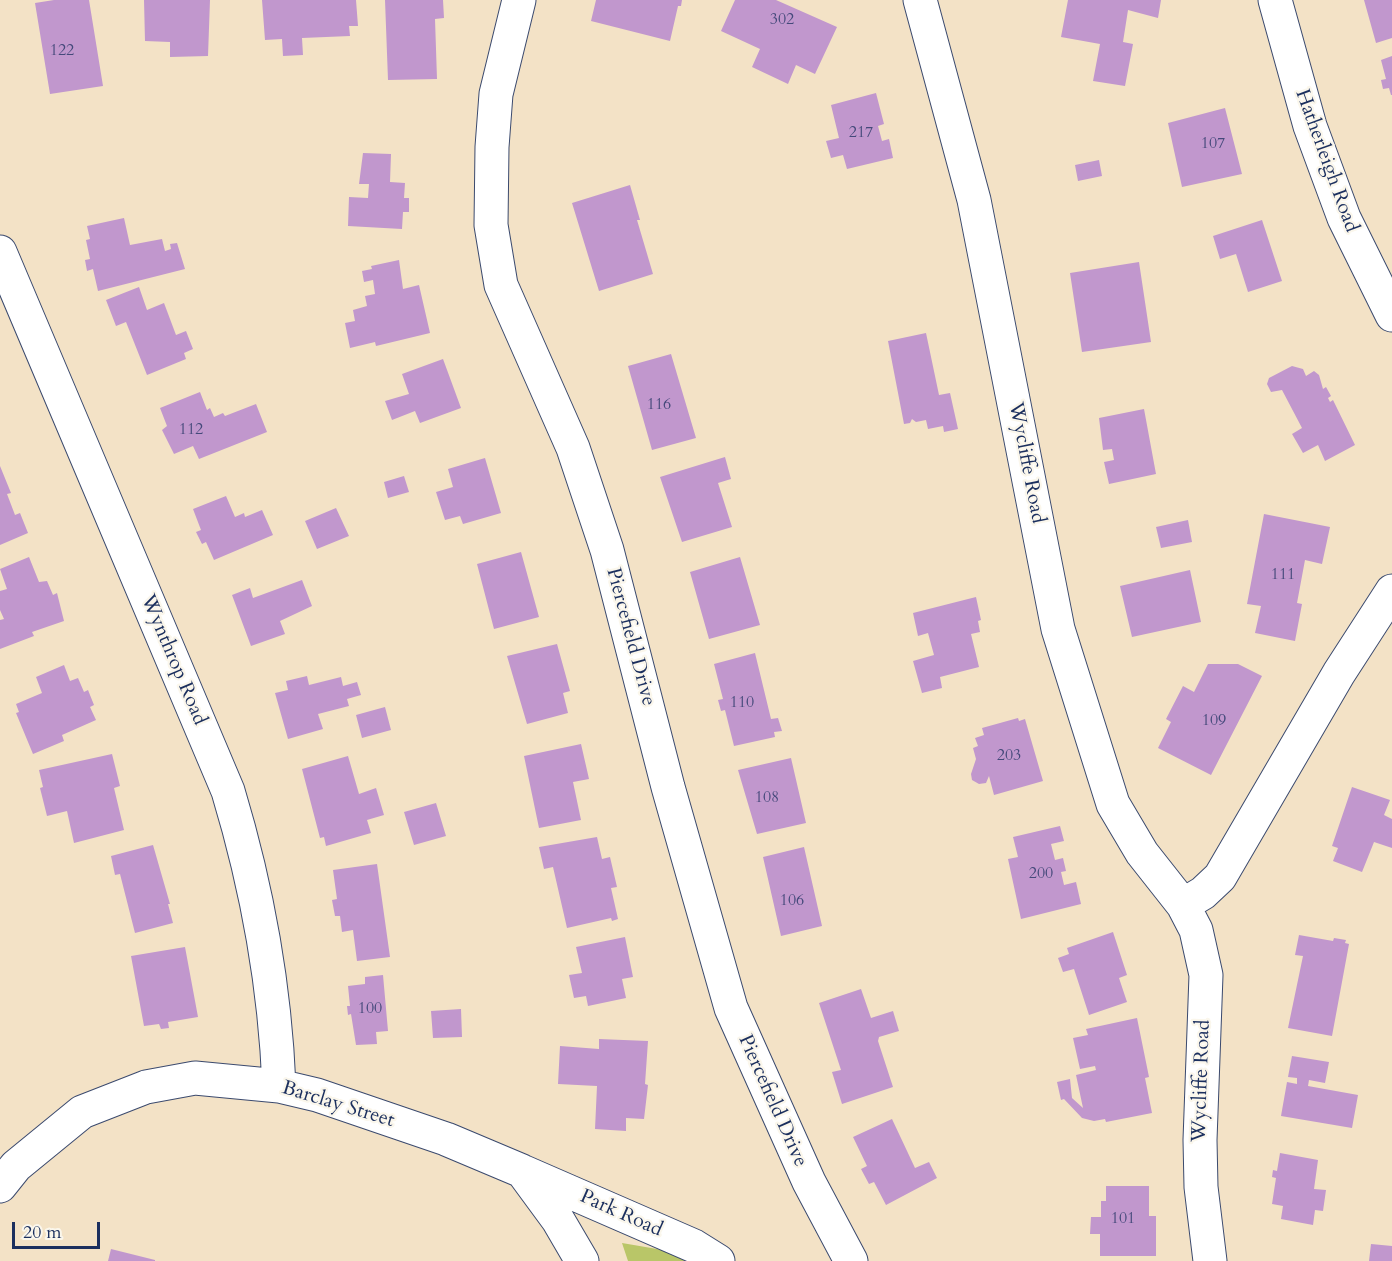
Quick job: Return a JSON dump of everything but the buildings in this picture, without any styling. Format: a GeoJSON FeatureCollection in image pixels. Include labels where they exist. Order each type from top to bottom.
{"type":"FeatureCollection","features":[{"type":"Feature","properties":{"kind":"street","name":"Piercefield Drive"},"geometry":{"type":"LineString","coordinates":[[519,0],[496,94],[492,147],[491,225],[501,285],[573,448],[607,550],[668,786],[731,1008],[809,1182],[851,1261]]}},
{"type":"Feature","properties":{"kind":"street","name":"Wycliffe Road"},"geometry":{"type":"LineString","coordinates":[[920,0],[974,200],[1058,629],[1113,804],[1142,853],[1183,905],[1196,930],[1206,975],[1200,1140],[1201,1187],[1210,1261]]}},
{"type":"Feature","properties":{"kind":"street","name":"Hatherleigh Road"},"geometry":{"type":"LineString","coordinates":[[1275,0],[1310,126],[1344,218],[1392,315]]}},
{"type":"Feature","properties":{"kind":"street","name":"Wynthrop Road"},"geometry":{"type":"LineString","coordinates":[[0,252],[228,791],[252,876],[276,1020],[279,1086]]}},
{"type":"Feature","properties":{"kind":"street"},"geometry":{"type":"LineString","coordinates":[[1183,905],[1203,893],[1220,877],[1339,673],[1392,591]]}},
{"type":"Feature","properties":{"kind":"street","name":"Barclay Street"},"geometry":{"type":"LineString","coordinates":[[0,1186],[16,1166],[82,1112],[147,1087],[195,1078],[279,1086],[317,1095],[446,1139],[522,1171]]}},
{"type":"Feature","properties":{"kind":"street"},"geometry":{"type":"LineString","coordinates":[[522,1171],[558,1220],[582,1261]]}},
{"type":"Feature","properties":{"kind":"street","name":"Park Road"},"geometry":{"type":"LineString","coordinates":[[522,1171],[694,1246],[718,1261]]}},
{"type":"Feature","properties":{"kind":"green space"},"geometry":{"type":"Polygon","coordinates":[[[622,1243],[727,1261],[628,1261],[622,1243]]]}}]}
